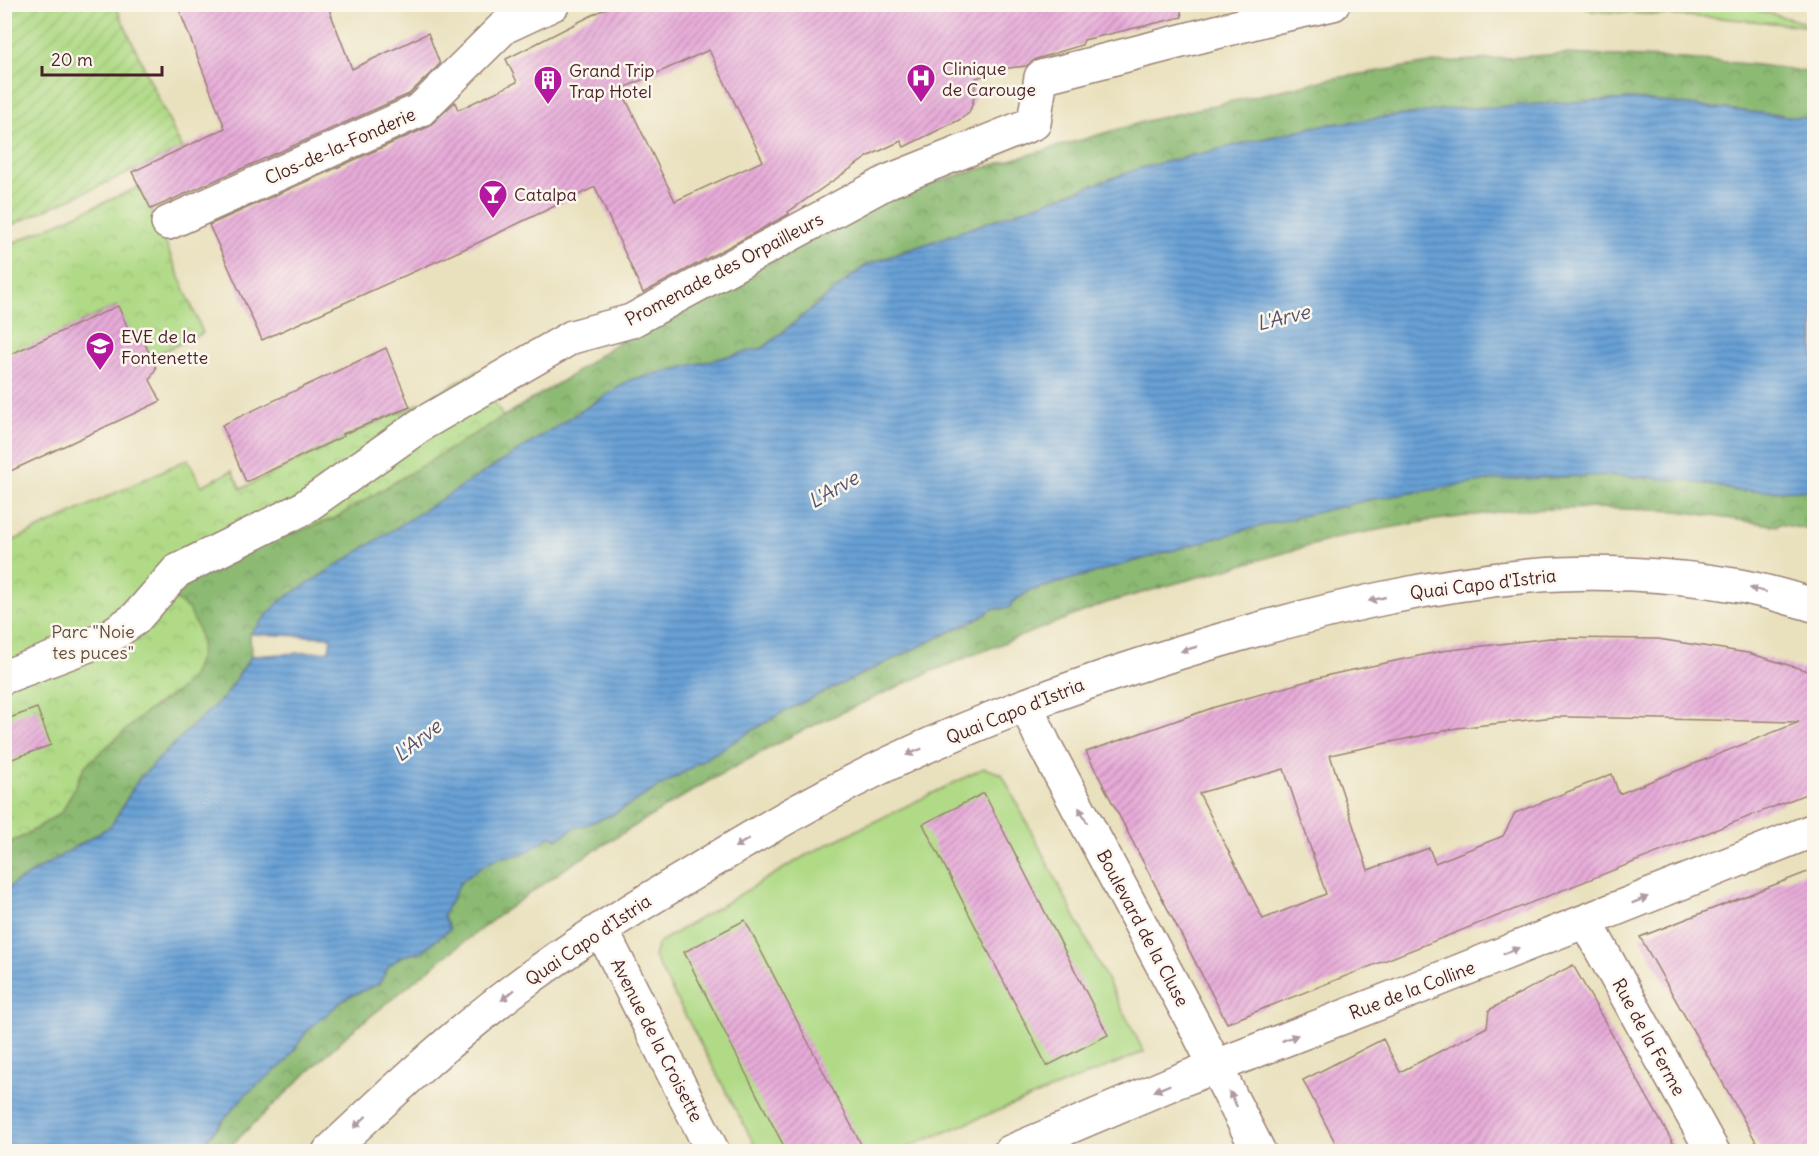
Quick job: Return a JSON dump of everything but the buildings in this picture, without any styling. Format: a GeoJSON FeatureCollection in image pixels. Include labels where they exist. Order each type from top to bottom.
{"type":"FeatureCollection","features":[{"type":"Feature","properties":{"kind":"street","name":"Clos-de-la-Fonderie"},"geometry":{"type":"LineString","coordinates":[[168,223],[420,110],[504,27],[554,4]]}},
{"type":"Feature","properties":{"kind":"street","name":"Promenade des Orpailleurs"},"geometry":{"type":"LineString","coordinates":[[4,677],[107,638],[135,619],[177,570],[302,509],[422,424],[572,337],[631,321],[889,182],[1035,123],[1041,78],[1333,4]]}},
{"type":"Feature","properties":{"kind":"street","name":"Quai Capo d'Istria"},"geometry":{"type":"LineString","coordinates":[[329,1152],[432,1055],[517,987],[601,929],[784,818],[904,756],[1026,705],[1170,655],[1308,615],[1392,595],[1530,576],[1606,574],[1672,577],[1737,585],[1815,605]]}},
{"type":"Feature","properties":{"kind":"street","name":"Boulevard de la Cluse"},"geometry":{"type":"LineString","coordinates":[[1026,705],[1044,744],[1259,1152]]}},
{"type":"Feature","properties":{"kind":"street","name":"Rue de la Colline"},"geometry":{"type":"LineString","coordinates":[[1010,1152],[1216,1067],[1815,830]]}},
{"type":"Feature","properties":{"kind":"street","name":"Rue de la Ferme"},"geometry":{"type":"LineString","coordinates":[[1586,922],[1713,1152]]}},
{"type":"Feature","properties":{"kind":"street","name":"Avenue de la Croisette"},"geometry":{"type":"LineString","coordinates":[[601,929],[713,1152]]}},
{"type":"Feature","properties":{"kind":"green space"},"geometry":{"type":"Polygon","coordinates":[[[4,5],[115,5],[182,149],[5,228],[4,5]]]}},
{"type":"Feature","properties":{"kind":"green space"},"geometry":{"type":"Polygon","coordinates":[[[1582,5],[1737,5],[1814,25],[1814,27],[1721,18],[1592,11],[1582,5]]]}},
{"type":"Feature","properties":{"kind":"green space"},"geometry":{"type":"Polygon","coordinates":[[[1565,54],[1721,62],[1814,73],[1814,119],[1633,99],[1450,109],[1317,126],[1144,167],[866,265],[763,348],[630,380],[417,516],[250,634],[251,656],[225,696],[138,780],[111,826],[5,889],[5,844],[24,836],[62,812],[85,766],[147,711],[178,691],[201,643],[189,610],[168,593],[264,543],[335,518],[567,378],[651,319],[876,204],[938,181],[1150,120],[1330,79],[1430,63],[1565,54]]]}},
{"type":"Feature","properties":{"kind":"green space"},"geometry":{"type":"Polygon","coordinates":[[[139,187],[151,209],[203,333],[151,357],[128,328],[117,306],[5,358],[4,247],[139,187]]]}},
{"type":"Feature","properties":{"kind":"green space","name":"Parc \"Noie tes puces\""},"geometry":{"type":"Polygon","coordinates":[[[477,371],[503,417],[335,518],[264,543],[168,593],[189,610],[198,629],[201,643],[200,656],[192,676],[178,691],[147,711],[85,766],[62,812],[24,836],[5,844],[4,545],[188,459],[201,486],[232,471],[241,489],[374,423],[426,401],[477,371]]]}},
{"type":"Feature","properties":{"kind":"green space"},"geometry":{"type":"Polygon","coordinates":[[[1611,475],[1690,481],[1738,491],[1814,490],[1814,526],[1811,530],[1679,511],[1599,508],[1514,510],[1428,521],[1344,536],[1106,603],[932,671],[795,734],[705,783],[572,864],[443,958],[346,1036],[225,1151],[197,1152],[245,1095],[286,1062],[307,1031],[346,998],[379,984],[389,966],[402,956],[421,952],[450,929],[443,916],[460,883],[478,869],[500,857],[524,854],[551,836],[557,839],[576,827],[614,814],[783,712],[983,616],[992,609],[1002,609],[1030,591],[1144,558],[1259,526],[1375,499],[1493,480],[1611,475]]]}},
{"type":"Feature","properties":{"kind":"green space"},"geometry":{"type":"Polygon","coordinates":[[[984,768],[1002,774],[1144,1052],[898,1151],[758,1151],[654,957],[658,943],[808,854],[984,768]]]}},
{"type":"Feature","properties":{"kind":"water","name":"L'Arve"},"geometry":{"type":"Polygon","coordinates":[[[1633,99],[1814,119],[1814,490],[1738,491],[1690,481],[1611,475],[1494,480],[1368,500],[1245,530],[1030,591],[1012,602],[1010,608],[992,609],[983,616],[783,712],[614,814],[576,827],[557,839],[551,836],[524,854],[500,857],[478,869],[460,883],[443,916],[450,929],[421,952],[402,956],[389,966],[379,984],[346,998],[307,1031],[286,1062],[245,1095],[197,1151],[5,1151],[5,889],[111,826],[138,780],[225,696],[251,656],[329,651],[331,637],[250,634],[280,601],[630,380],[763,348],[866,265],[1144,167],[1317,126],[1450,109],[1633,99]]]}},
{"type":"Feature","properties":{"kind":"place","name":"Clinique de Carouge"},"geometry":{"type":"Point","coordinates":[921,104]}},
{"type":"Feature","properties":{"kind":"place","name":"Grand Trip Trap Hotel"},"geometry":{"type":"Point","coordinates":[548,106]}},
{"type":"Feature","properties":{"kind":"place","name":"Catalpa"},"geometry":{"type":"Point","coordinates":[493,220]}},
{"type":"Feature","properties":{"kind":"place","name":"EVE de la Fontenette"},"geometry":{"type":"Point","coordinates":[100,372]}}]}
